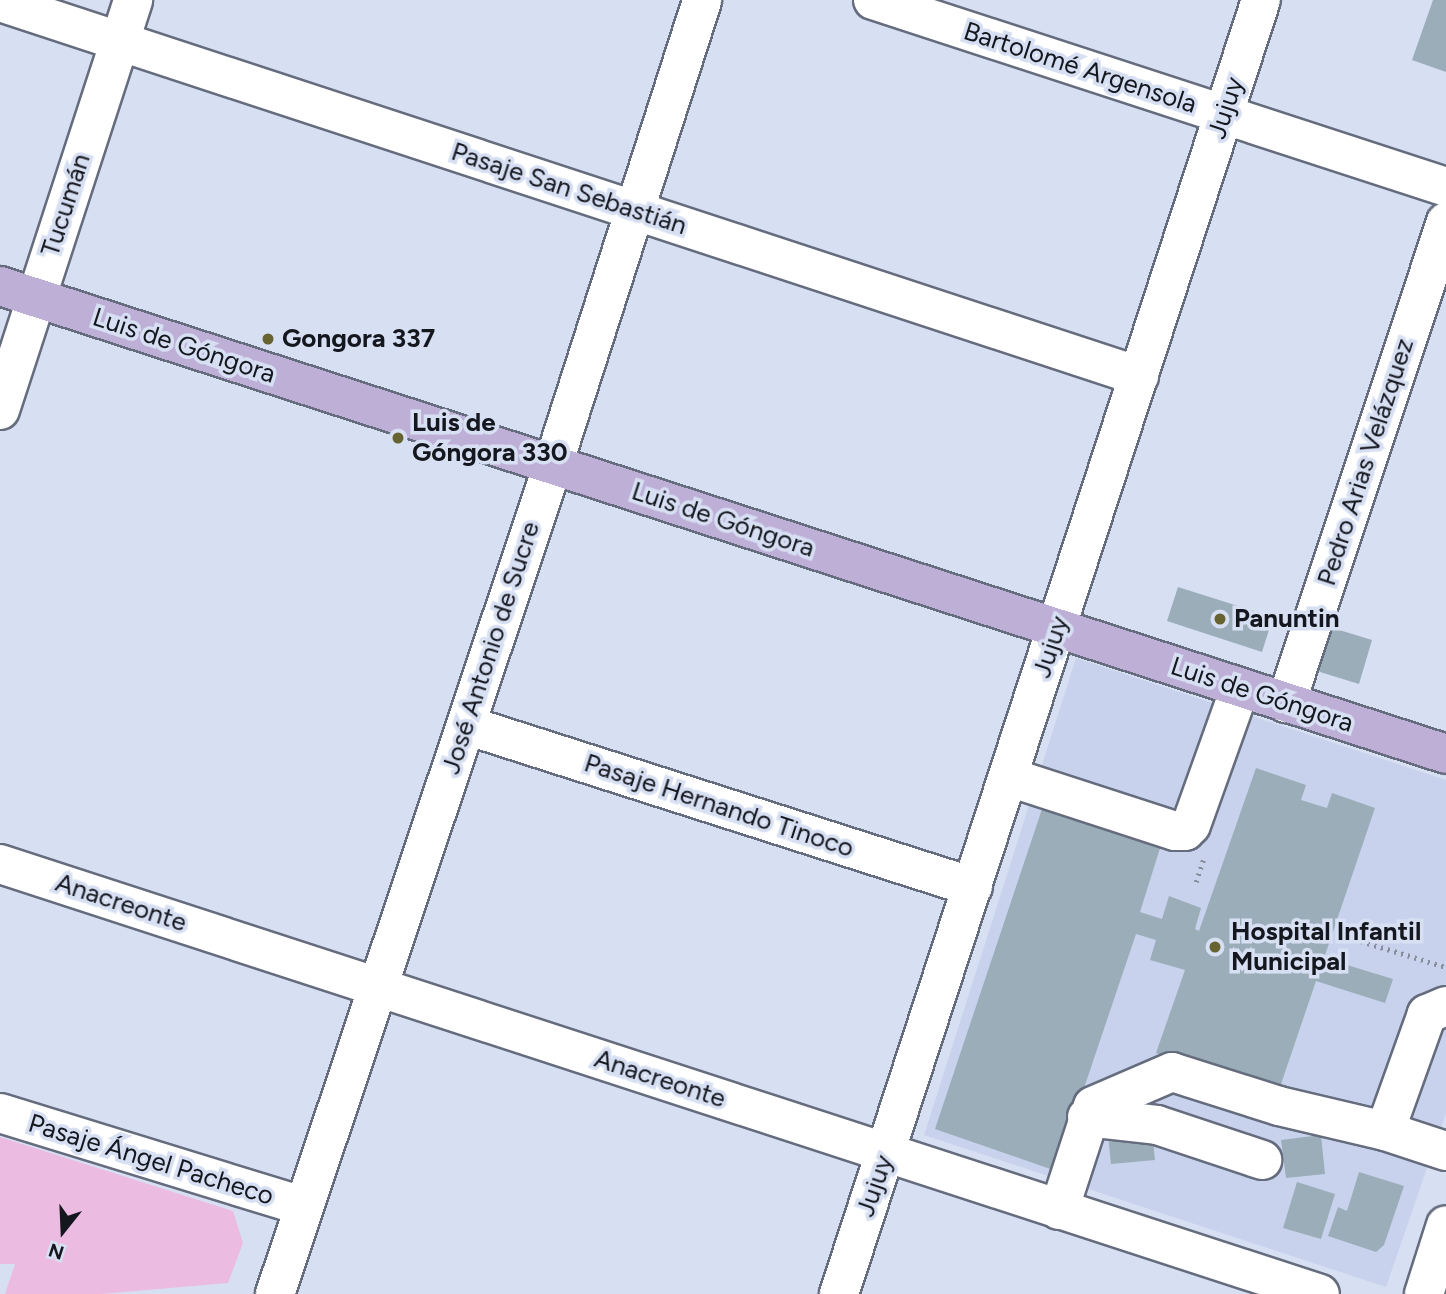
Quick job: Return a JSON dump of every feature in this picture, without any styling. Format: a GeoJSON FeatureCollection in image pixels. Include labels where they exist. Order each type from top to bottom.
{"type":"FeatureCollection","features":[{"type":"Feature","properties":{"kind":"main road","name":"Luis de Góngora"},"geometry":{"type":"LineString","coordinates":[[0,286],[1446,754]]}},
{"type":"Feature","properties":{"kind":"street","name":"Tucumán"},"geometry":{"type":"LineString","coordinates":[[0,410],[132,0]]}},
{"type":"Feature","properties":{"kind":"street","name":"José Antonio de Sucre"},"geometry":{"type":"LineString","coordinates":[[275,1294],[552,465],[702,0]]}},
{"type":"Feature","properties":{"kind":"street","name":"Bartolomé Argensola"},"geometry":{"type":"LineString","coordinates":[[873,0],[1446,187]]}},
{"type":"Feature","properties":{"kind":"street","name":"Jujuy"},"geometry":{"type":"LineString","coordinates":[[839,1294],[1261,0]]}},
{"type":"Feature","properties":{"kind":"street","name":"Pasaje San Sebastián"},"geometry":{"type":"LineString","coordinates":[[0,2],[1139,376]]}},
{"type":"Feature","properties":{"kind":"street","name":"Pedro Arias Velázquez"},"geometry":{"type":"LineString","coordinates":[[1286,703],[1446,222]]}},
{"type":"Feature","properties":{"kind":"street"},"geometry":{"type":"LineString","coordinates":[[1009,777],[1175,831],[1185,831],[1191,825],[1240,688]]}},
{"type":"Feature","properties":{"kind":"street","name":"Pasaje Hernando Tinoco"},"geometry":{"type":"LineString","coordinates":[[466,725],[973,887]]}},
{"type":"Feature","properties":{"kind":"street","name":"Anacreonte"},"geometry":{"type":"LineString","coordinates":[[0,864],[1320,1294]]}},
{"type":"Feature","properties":{"kind":"street"},"geometry":{"type":"LineString","coordinates":[[1385,1131],[1427,1014],[1446,1006]]}},
{"type":"Feature","properties":{"kind":"street"},"geometry":{"type":"LineString","coordinates":[[1059,1210],[1087,1118],[1099,1101],[1172,1072],[1279,1106],[1385,1131],[1446,1151]]}},
{"type":"Feature","properties":{"kind":"street","name":"Pasaje Ángel Pacheco"},"geometry":{"type":"LineString","coordinates":[[0,1114],[303,1206]]}},
{"type":"Feature","properties":{"kind":"street"},"geometry":{"type":"LineString","coordinates":[[1087,1118],[1157,1125],[1262,1160]]}},
{"type":"Feature","properties":{"kind":"street"},"geometry":{"type":"LineString","coordinates":[[1424,1294],[1446,1226]]}},
{"type":"Feature","properties":{"kind":"path"},"geometry":{"type":"LineString","coordinates":[[1361,941],[1446,967]]}},
{"type":"Feature","properties":{"kind":"shaded area","name":"Hospital Infantil Municipal"},"geometry":{"type":"Polygon","coordinates":[[[1076,658],[1446,780],[1446,1113],[1386,1287],[924,1135],[1076,658]]]}},
{"type":"Feature","properties":{"kind":"shaded area"},"geometry":{"type":"Polygon","coordinates":[[[0,1137],[233,1211],[243,1243],[228,1283],[101,1294],[5,1294],[15,1264],[0,1264],[0,1137]]]}},
{"type":"Feature","properties":{"kind":"building"},"geometry":{"type":"Polygon","coordinates":[[[1433,0],[1446,0],[1446,72],[1412,60],[1433,0]]]}},
{"type":"Feature","properties":{"kind":"building","name":"Panuntin"},"geometry":{"type":"Polygon","coordinates":[[[1178,587],[1273,617],[1262,652],[1167,621],[1178,587]]]}},
{"type":"Feature","properties":{"kind":"building"},"geometry":{"type":"Polygon","coordinates":[[[1323,625],[1372,640],[1359,684],[1320,672],[1311,658],[1323,625]]]}},
{"type":"Feature","properties":{"kind":"building"},"geometry":{"type":"Polygon","coordinates":[[[1256,768],[1306,785],[1301,800],[1327,808],[1332,793],[1375,808],[1324,958],[1393,979],[1385,1003],[1316,981],[1278,1093],[1156,1053],[1185,970],[1150,960],[1156,940],[1136,934],[1056,1171],[935,1129],[1043,806],[1161,845],[1140,912],[1162,919],[1169,896],[1201,908],[1195,929],[1199,931],[1256,768]]]}},
{"type":"Feature","properties":{"kind":"building"},"geometry":{"type":"Polygon","coordinates":[[[1152,1131],[1155,1160],[1111,1164],[1108,1135],[1152,1131]]]}},
{"type":"Feature","properties":{"kind":"building"},"geometry":{"type":"Polygon","coordinates":[[[1321,1135],[1325,1174],[1286,1178],[1281,1140],[1321,1135]]]}},
{"type":"Feature","properties":{"kind":"building"},"geometry":{"type":"Polygon","coordinates":[[[1359,1172],[1404,1186],[1384,1245],[1376,1252],[1328,1236],[1338,1207],[1347,1211],[1359,1172]]]}},
{"type":"Feature","properties":{"kind":"building"},"geometry":{"type":"Polygon","coordinates":[[[1297,1182],[1335,1194],[1321,1239],[1283,1228],[1297,1182]]]}},
{"type":"Feature","properties":{"kind":"place","name":"Gongora 337"},"geometry":{"type":"Point","coordinates":[268,339]}},
{"type":"Feature","properties":{"kind":"place","name":"Luis de Góngora 330"},"geometry":{"type":"Point","coordinates":[398,438]}},
{"type":"Feature","properties":{"kind":"place","name":"Panuntin"},"geometry":{"type":"Point","coordinates":[1220,619]}},
{"type":"Feature","properties":{"kind":"place","name":"Hospital Infantil Municipal"},"geometry":{"type":"Point","coordinates":[1215,947]}}]}
